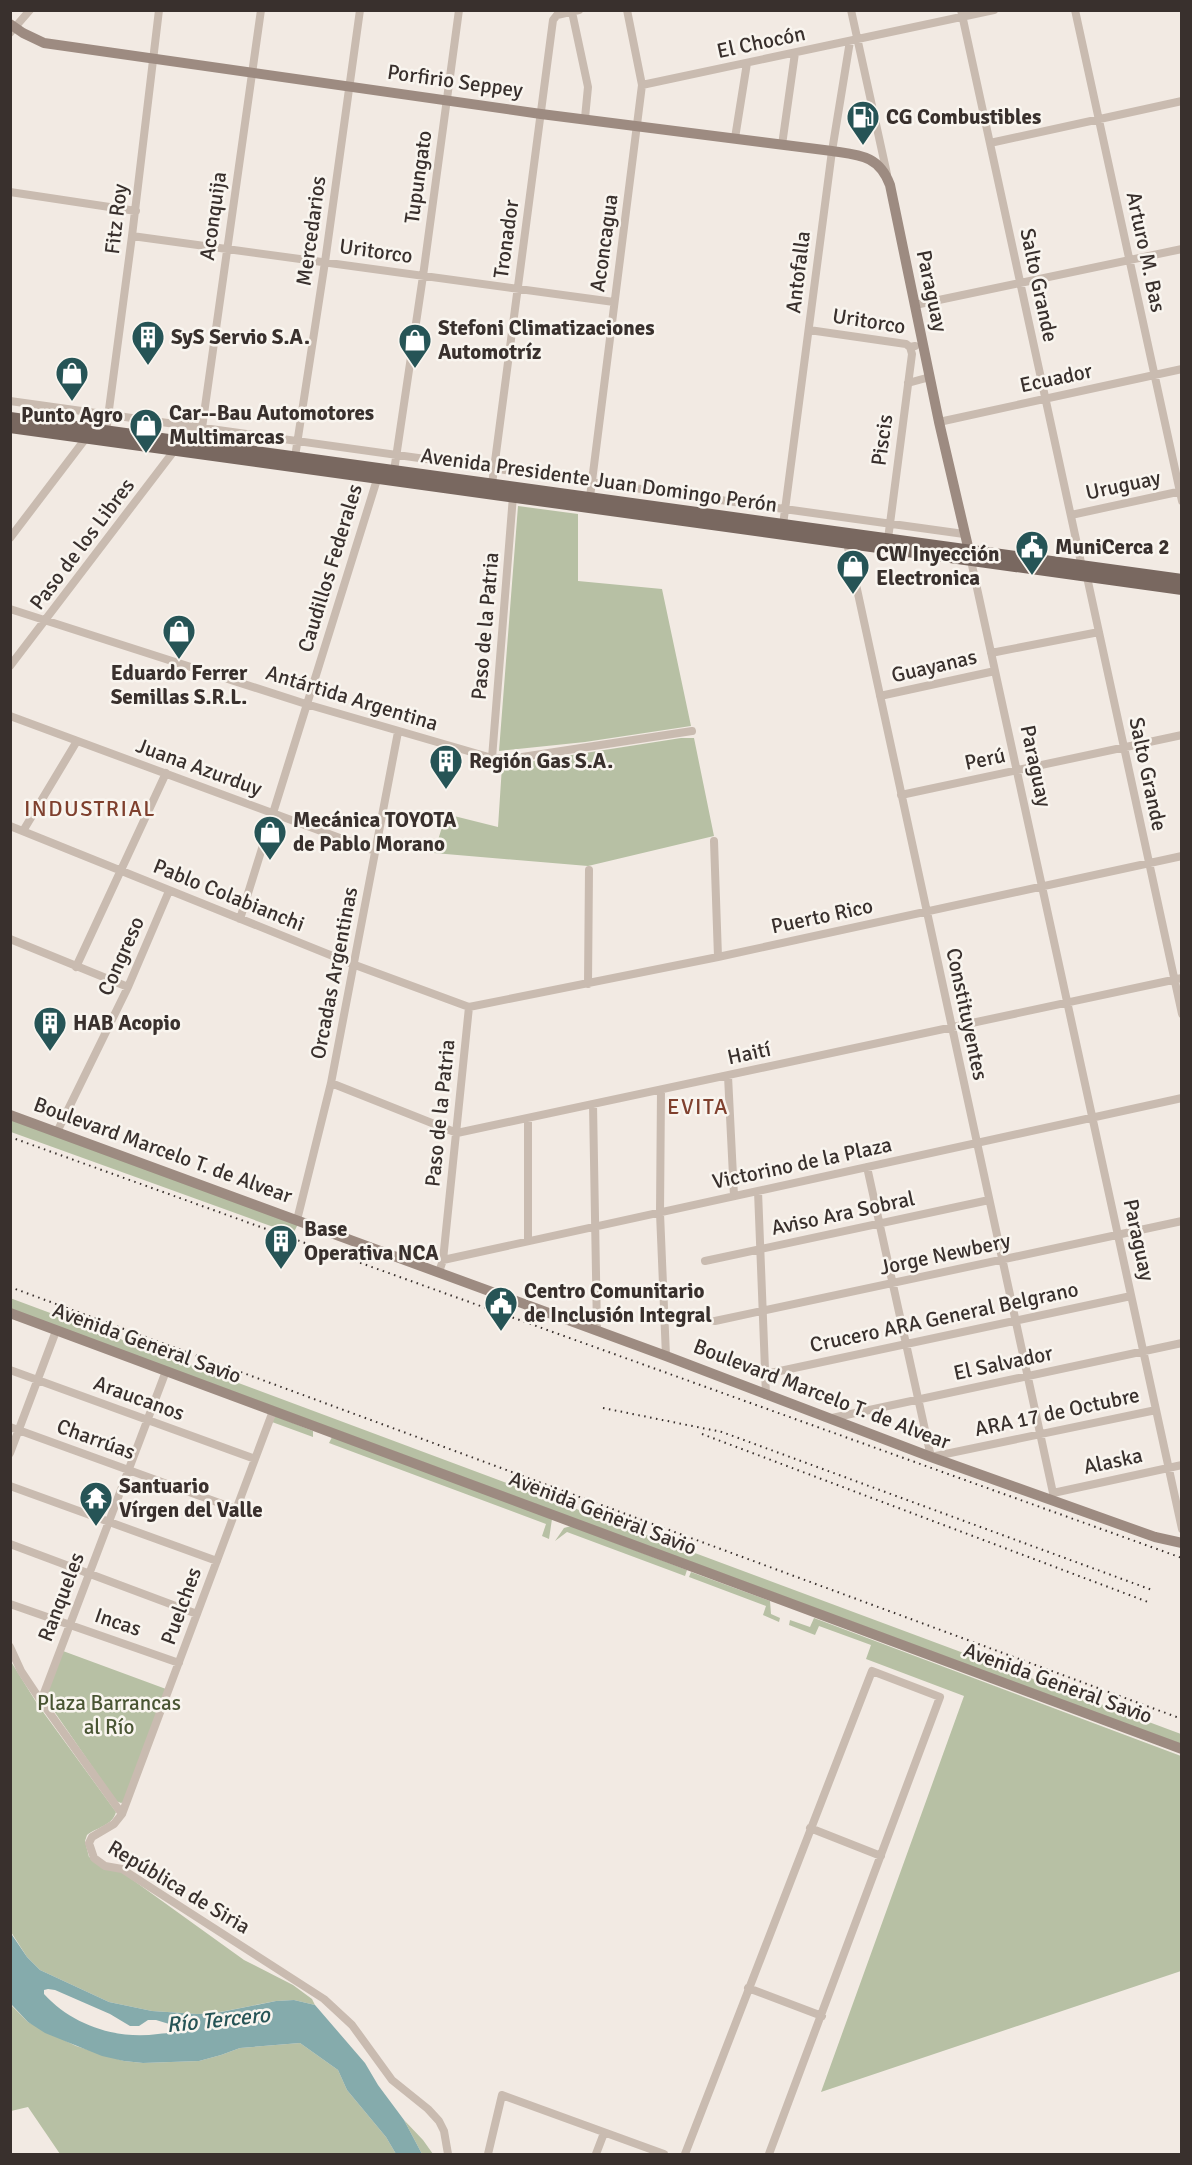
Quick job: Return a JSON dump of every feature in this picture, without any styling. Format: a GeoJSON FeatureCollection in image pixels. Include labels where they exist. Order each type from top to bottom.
{"type":"FeatureCollection","features":[{"type":"Feature","properties":{"kind":"main road","name":"Porfirio Seppey"},"geometry":{"type":"LineString","coordinates":[[12,28],[44,43],[541,114],[858,155],[872,160],[880,167],[888,181]]}},
{"type":"Feature","properties":{"kind":"main road","name":"Paraguay"},"geometry":{"type":"LineString","coordinates":[[888,181],[970,555]]}},
{"type":"Feature","properties":{"kind":"main road","name":"Avenida Presidente Juan Domingo Perón"},"geometry":{"type":"LineString","coordinates":[[10,418],[106,432],[178,446],[379,473],[394,471],[888,539],[970,555],[1182,589]]}},
{"type":"Feature","properties":{"kind":"main road","name":"Avenida Presidente Juan Domingo Perón"},"geometry":{"type":"LineString","coordinates":[[10,427],[86,438],[296,457],[513,496],[847,543],[970,555]]}},
{"type":"Feature","properties":{"kind":"main road","name":"Avenida Presidente Juan Domingo Perón"},"geometry":{"type":"LineString","coordinates":[[1085,572],[1182,580]]}},
{"type":"Feature","properties":{"kind":"main road","name":"Boulevard Marcelo T. de Alvear"},"geometry":{"type":"LineString","coordinates":[[10,1115],[597,1330],[931,1457],[1051,1496],[1155,1537],[1182,1544]]}},
{"type":"Feature","properties":{"kind":"main road","name":"Avenida General Savio"},"geometry":{"type":"LineString","coordinates":[[10,1313],[1182,1749]]}},
{"type":"Feature","properties":{"kind":"street"},"geometry":{"type":"LineString","coordinates":[[12,28],[30,10]]}},
{"type":"Feature","properties":{"kind":"street","name":"Fitz Roy"},"geometry":{"type":"LineString","coordinates":[[106,432],[159,10]]}},
{"type":"Feature","properties":{"kind":"street","name":"Aconquija"},"geometry":{"type":"LineString","coordinates":[[202,428],[261,10]]}},
{"type":"Feature","properties":{"kind":"street","name":"Mercedarios"},"geometry":{"type":"LineString","coordinates":[[296,457],[360,10]]}},
{"type":"Feature","properties":{"kind":"street","name":"Tupungato"},"geometry":{"type":"LineString","coordinates":[[394,471],[459,10]]}},
{"type":"Feature","properties":{"kind":"street","name":"Aconcagua"},"geometry":{"type":"LineString","coordinates":[[590,497],[642,85],[627,10]]}},
{"type":"Feature","properties":{"kind":"street","name":"Paraguay"},"geometry":{"type":"LineString","coordinates":[[851,10],[853,40],[888,181]]}},
{"type":"Feature","properties":{"kind":"street","name":"El Chocón"},"geometry":{"type":"LineString","coordinates":[[642,85],[795,53],[962,14],[994,10]]}},
{"type":"Feature","properties":{"kind":"street","name":"Arturo M. Bas"},"geometry":{"type":"LineString","coordinates":[[1075,10],[1130,260],[1152,376],[1181,494]]}},
{"type":"Feature","properties":{"kind":"street"},"geometry":{"type":"LineString","coordinates":[[576,11],[588,87],[585,118]]}},
{"type":"Feature","properties":{"kind":"street","name":"Tronador"},"geometry":{"type":"LineString","coordinates":[[492,484],[553,20],[557,15],[576,11]]}},
{"type":"Feature","properties":{"kind":"street","name":"Salto Grande"},"geometry":{"type":"LineString","coordinates":[[962,14],[1071,515],[1149,863],[1178,979],[1182,1014]]}},
{"type":"Feature","properties":{"kind":"street","name":"Antofalla"},"geometry":{"type":"LineString","coordinates":[[783,525],[832,151],[853,40]]}},
{"type":"Feature","properties":{"kind":"street"},"geometry":{"type":"LineString","coordinates":[[782,145],[795,53]]}},
{"type":"Feature","properties":{"kind":"street"},"geometry":{"type":"LineString","coordinates":[[735,138],[747,63]]}},
{"type":"Feature","properties":{"kind":"street"},"geometry":{"type":"LineString","coordinates":[[990,142],[1182,101]]}},
{"type":"Feature","properties":{"kind":"street"},"geometry":{"type":"LineString","coordinates":[[10,192],[135,211]]}},
{"type":"Feature","properties":{"kind":"street","name":"Uritorco"},"geometry":{"type":"LineString","coordinates":[[132,236],[614,303]]}},
{"type":"Feature","properties":{"kind":"street"},"geometry":{"type":"LineString","coordinates":[[915,305],[1182,249]]}},
{"type":"Feature","properties":{"kind":"street","name":"Uritorco"},"geometry":{"type":"LineString","coordinates":[[809,330],[906,344],[910,347],[923,344]]}},
{"type":"Feature","properties":{"kind":"street","name":"Piscis"},"geometry":{"type":"LineString","coordinates":[[888,539],[912,354],[910,347]]}},
{"type":"Feature","properties":{"kind":"street","name":"Ecuador"},"geometry":{"type":"LineString","coordinates":[[939,422],[1182,369]]}},
{"type":"Feature","properties":{"kind":"street"},"geometry":{"type":"LineString","coordinates":[[908,383],[930,377]]}},
{"type":"Feature","properties":{"kind":"street","name":"Avenida Presidente Juan Domingo Perón"},"geometry":{"type":"LineString","coordinates":[[10,401],[964,534]]}},
{"type":"Feature","properties":{"kind":"street"},"geometry":{"type":"LineString","coordinates":[[10,538],[86,438]]}},
{"type":"Feature","properties":{"kind":"street","name":"Paso de los Libres"},"geometry":{"type":"LineString","coordinates":[[10,666],[178,446]]}},
{"type":"Feature","properties":{"kind":"street","name":"Caudillos Federales"},"geometry":{"type":"LineString","coordinates":[[240,919],[379,473]]}},
{"type":"Feature","properties":{"kind":"street","name":"Uruguay"},"geometry":{"type":"LineString","coordinates":[[1071,515],[1181,494]]}},
{"type":"Feature","properties":{"kind":"street","name":"Paso de la Patria"},"geometry":{"type":"LineString","coordinates":[[492,758],[513,496]]}},
{"type":"Feature","properties":{"kind":"street","name":"Constituyentes"},"geometry":{"type":"LineString","coordinates":[[847,543],[1003,1260],[1051,1496]]}},
{"type":"Feature","properties":{"kind":"street","name":"Paraguay"},"geometry":{"type":"LineString","coordinates":[[970,555],[1182,1529]]}},
{"type":"Feature","properties":{"kind":"street","name":"Antártida Argentina"},"geometry":{"type":"LineString","coordinates":[[10,609],[306,704],[492,758],[509,759],[692,731]]}},
{"type":"Feature","properties":{"kind":"street","name":"Guayanas"},"geometry":{"type":"LineString","coordinates":[[991,653],[1099,632]]}},
{"type":"Feature","properties":{"kind":"street","name":"Guayanas"},"geometry":{"type":"LineString","coordinates":[[880,696],[995,671]]}},
{"type":"Feature","properties":{"kind":"street","name":"Juana Azurduy"},"geometry":{"type":"LineString","coordinates":[[10,716],[375,851]]}},
{"type":"Feature","properties":{"kind":"street","name":"Orcadas Argentinas"},"geometry":{"type":"LineString","coordinates":[[297,1220],[331,1083],[398,732]]}},
{"type":"Feature","properties":{"kind":"street","name":"Perú"},"geometry":{"type":"LineString","coordinates":[[901,795],[1182,735]]}},
{"type":"Feature","properties":{"kind":"street"},"geometry":{"type":"LineString","coordinates":[[23,831],[77,741]]}},
{"type":"Feature","properties":{"kind":"street"},"geometry":{"type":"LineString","coordinates":[[76,967],[166,773]]}},
{"type":"Feature","properties":{"kind":"street","name":"Pablo Colabianchi"},"geometry":{"type":"LineString","coordinates":[[10,826],[355,965],[469,1007]]}},
{"type":"Feature","properties":{"kind":"street"},"geometry":{"type":"LineString","coordinates":[[714,841],[718,957]]}},
{"type":"Feature","properties":{"kind":"street","name":"Puerto Rico"},"geometry":{"type":"LineString","coordinates":[[469,1007],[718,957],[1182,856]]}},
{"type":"Feature","properties":{"kind":"street"},"geometry":{"type":"LineString","coordinates":[[588,984],[589,870]]}},
{"type":"Feature","properties":{"kind":"street","name":"Congreso"},"geometry":{"type":"LineString","coordinates":[[57,1132],[128,987],[169,891]]}},
{"type":"Feature","properties":{"kind":"street"},"geometry":{"type":"LineString","coordinates":[[10,939],[128,987]]}},
{"type":"Feature","properties":{"kind":"street","name":"Haití"},"geometry":{"type":"LineString","coordinates":[[457,1133],[1178,979]]}},
{"type":"Feature","properties":{"kind":"street","name":"Paso de la Patria"},"geometry":{"type":"LineString","coordinates":[[443,1260],[469,1007]]}},
{"type":"Feature","properties":{"kind":"street"},"geometry":{"type":"LineString","coordinates":[[728,1076],[734,1196]]}},
{"type":"Feature","properties":{"kind":"street"},"geometry":{"type":"LineString","coordinates":[[331,1083],[457,1133]]}},
{"type":"Feature","properties":{"kind":"street"},"geometry":{"type":"LineString","coordinates":[[661,1090],[660,1213],[666,1356]]}},
{"type":"Feature","properties":{"kind":"street","name":"Victorino de la Plaza"},"geometry":{"type":"LineString","coordinates":[[443,1260],[1182,1098]]}},
{"type":"Feature","properties":{"kind":"street"},"geometry":{"type":"LineString","coordinates":[[593,1104],[597,1330]]}},
{"type":"Feature","properties":{"kind":"street"},"geometry":{"type":"LineString","coordinates":[[528,1119],[528,1241]]}},
{"type":"Feature","properties":{"kind":"street"},"geometry":{"type":"LineString","coordinates":[[867,1167],[931,1457]]}},
{"type":"Feature","properties":{"kind":"street"},"geometry":{"type":"LineString","coordinates":[[758,1191],[766,1395]]}},
{"type":"Feature","properties":{"kind":"street","name":"Aviso Ara Sobral"},"geometry":{"type":"LineString","coordinates":[[705,1261],[989,1200]]}},
{"type":"Feature","properties":{"kind":"street","name":"Jorge Newbery"},"geometry":{"type":"LineString","coordinates":[[715,1321],[1182,1221]]}},
{"type":"Feature","properties":{"kind":"street"},"geometry":{"type":"LineString","coordinates":[[439,1272],[443,1260]]}},
{"type":"Feature","properties":{"kind":"street","name":"Crucero ARA General Belgrano"},"geometry":{"type":"LineString","coordinates":[[766,1374],[1131,1296]]}},
{"type":"Feature","properties":{"kind":"street"},"geometry":{"type":"LineString","coordinates":[[10,1453],[15,1428],[38,1380],[56,1331]]}},
{"type":"Feature","properties":{"kind":"street","name":"El Salvador"},"geometry":{"type":"LineString","coordinates":[[832,1418],[1182,1343]]}},
{"type":"Feature","properties":{"kind":"street","name":"Araucanos"},"geometry":{"type":"LineString","coordinates":[[10,1370],[255,1459]]}},
{"type":"Feature","properties":{"kind":"street","name":"Ranqueles"},"geometry":{"type":"LineString","coordinates":[[40,1701],[166,1371]]}},
{"type":"Feature","properties":{"kind":"street","name":"Puelches"},"geometry":{"type":"LineString","coordinates":[[122,1814],[273,1410]]}},
{"type":"Feature","properties":{"kind":"street","name":"ARA 17 de Octubre"},"geometry":{"type":"LineString","coordinates":[[931,1457],[1156,1410]]}},
{"type":"Feature","properties":{"kind":"street","name":"Charrúas"},"geometry":{"type":"LineString","coordinates":[[15,1428],[236,1509]]}},
{"type":"Feature","properties":{"kind":"street","name":"Alaska"},"geometry":{"type":"LineString","coordinates":[[1051,1496],[1182,1465]]}},
{"type":"Feature","properties":{"kind":"street"},"geometry":{"type":"LineString","coordinates":[[10,1486],[217,1561]]}},
{"type":"Feature","properties":{"kind":"street"},"geometry":{"type":"LineString","coordinates":[[10,1544],[197,1614]]}},
{"type":"Feature","properties":{"kind":"street","name":"Incas"},"geometry":{"type":"LineString","coordinates":[[10,1604],[180,1663]]}},
{"type":"Feature","properties":{"kind":"street","name":"República de Siria"},"geometry":{"type":"LineString","coordinates":[[10,1647],[21,1671],[40,1701],[122,1814],[114,1824],[92,1837],[89,1843],[94,1858],[105,1866],[122,1869],[324,1999],[352,2025],[392,2080],[428,2109],[439,2121],[444,2131],[448,2154]]}},
{"type":"Feature","properties":{"kind":"street"},"geometry":{"type":"LineString","coordinates":[[685,2154],[872,1671],[940,1697],[769,2154]]}},
{"type":"Feature","properties":{"kind":"street"},"geometry":{"type":"LineString","coordinates":[[810,1828],[881,1856]]}},
{"type":"Feature","properties":{"kind":"street"},"geometry":{"type":"LineString","coordinates":[[748,1988],[822,2016]]}},
{"type":"Feature","properties":{"kind":"street"},"geometry":{"type":"LineString","coordinates":[[488,2154],[502,2094],[664,2154]]}},
{"type":"Feature","properties":{"kind":"street"},"geometry":{"type":"LineString","coordinates":[[596,2154],[604,2133]]}},
{"type":"Feature","properties":{"kind":"green space"},"geometry":{"type":"Polygon","coordinates":[[[518,506],[578,514],[578,581],[662,589],[691,726],[585,742],[499,751],[518,506]]]}},
{"type":"Feature","properties":{"kind":"green space"},"geometry":{"type":"Polygon","coordinates":[[[681,738],[694,738],[714,836],[588,866],[434,853],[446,814],[498,827],[502,766],[681,738]]]}},
{"type":"Feature","properties":{"kind":"green space"},"geometry":{"type":"Polygon","coordinates":[[[10,1119],[298,1224],[293,1234],[11,1132],[10,1119]]]}},
{"type":"Feature","properties":{"kind":"green space"},"geometry":{"type":"Polygon","coordinates":[[[10,1298],[1181,1734],[1181,1744],[11,1309],[10,1298]]]}},
{"type":"Feature","properties":{"kind":"green space"},"geometry":{"type":"Polygon","coordinates":[[[275,1416],[313,1431],[313,1437],[272,1422],[275,1416]]]}},
{"type":"Feature","properties":{"kind":"green space"},"geometry":{"type":"Polygon","coordinates":[[[332,1437],[552,1519],[549,1539],[542,1536],[546,1524],[329,1443],[332,1437]]]}},
{"type":"Feature","properties":{"kind":"green space"},"geometry":{"type":"Polygon","coordinates":[[[571,1526],[687,1570],[685,1576],[567,1532],[555,1541],[564,1528],[571,1526]]]}},
{"type":"Feature","properties":{"kind":"green space"},"geometry":{"type":"Polygon","coordinates":[[[691,1572],[770,1601],[771,1614],[780,1618],[779,1622],[763,1615],[766,1606],[689,1577],[691,1572]]]}},
{"type":"Feature","properties":{"kind":"green space"},"geometry":{"type":"Polygon","coordinates":[[[814,1618],[1181,1756],[1181,1971],[821,2092],[964,1696],[866,1659],[871,1645],[819,1626],[815,1635],[789,1625],[790,1620],[810,1627],[814,1618]]]}},
{"type":"Feature","properties":{"kind":"green space","name":"Plaza Barrancas al Río"},"geometry":{"type":"Polygon","coordinates":[[[63,1651],[166,1689],[124,1802],[116,1801],[47,1701],[46,1697],[63,1651]]]}},
{"type":"Feature","properties":{"kind":"green space"},"geometry":{"type":"Polygon","coordinates":[[[10,1660],[38,1705],[116,1812],[108,1823],[87,1835],[85,1841],[89,1857],[119,1870],[244,1960],[293,1985],[312,1999],[315,2005],[294,2000],[276,2001],[215,2013],[152,2011],[109,2002],[40,1970],[27,1957],[11,1932],[10,1660]]]}},
{"type":"Feature","properties":{"kind":"green space"},"geometry":{"type":"Polygon","coordinates":[[[10,2004],[28,2022],[76,2046],[124,2061],[143,2063],[199,2061],[240,2048],[300,2043],[338,2070],[347,2090],[386,2137],[396,2154],[60,2154],[28,2107],[11,2111],[10,2004]]]}},
{"type":"Feature","properties":{"kind":"green space"},"geometry":{"type":"Polygon","coordinates":[[[404,2120],[423,2140],[433,2154],[422,2154],[404,2120]]]}},
{"type":"Feature","properties":{"kind":"water","name":"Río Tercero"},"geometry":{"type":"Polygon","coordinates":[[[10,1932],[27,1957],[40,1970],[109,2002],[152,2011],[197,2014],[216,2013],[276,2001],[294,2000],[315,2005],[365,2063],[404,2120],[422,2154],[396,2154],[386,2137],[347,2090],[338,2070],[300,2043],[240,2048],[199,2061],[143,2063],[124,2061],[102,2056],[45,2033],[28,2022],[11,2004],[10,1932]],[[44,1990],[44,1994],[68,2014],[96,2028],[127,2035],[170,2033],[181,2030],[179,2027],[156,2020],[148,2020],[139,2026],[130,2026],[110,2014],[55,1990],[44,1990]]]}},
{"type":"Feature","properties":{"kind":"railway"},"geometry":{"type":"LineString","coordinates":[[10,1137],[1182,1558]]}},
{"type":"Feature","properties":{"kind":"railway"},"geometry":{"type":"LineString","coordinates":[[10,1287],[1182,1719]]}},
{"type":"Feature","properties":{"kind":"railway"},"geometry":{"type":"LineString","coordinates":[[603,1408],[722,1432],[1152,1590]]}},
{"type":"Feature","properties":{"kind":"railway"},"geometry":{"type":"LineString","coordinates":[[702,1434],[1148,1602]]}},
{"type":"Feature","properties":{"kind":"place","name":"CG Combustibles"},"geometry":{"type":"Point","coordinates":[863,146]}},
{"type":"Feature","properties":{"kind":"place","name":"SyS Servio S.A."},"geometry":{"type":"Point","coordinates":[148,366]}},
{"type":"Feature","properties":{"kind":"place","name":"Stefoni Climatizaciones Automotríz"},"geometry":{"type":"Point","coordinates":[415,369]}},
{"type":"Feature","properties":{"kind":"place","name":"Punto Agro"},"geometry":{"type":"Point","coordinates":[72,402]}},
{"type":"Feature","properties":{"kind":"place","name":"Car--Bau Automotores Multimarcas"},"geometry":{"type":"Point","coordinates":[146,454]}},
{"type":"Feature","properties":{"kind":"place","name":"MuniCerca 2"},"geometry":{"type":"Point","coordinates":[1032,576]}},
{"type":"Feature","properties":{"kind":"place","name":"CW Inyección Electronica"},"geometry":{"type":"Point","coordinates":[853,595]}},
{"type":"Feature","properties":{"kind":"place","name":"Eduardo Ferrer Semillas S.R.L."},"geometry":{"type":"Point","coordinates":[179,660]}},
{"type":"Feature","properties":{"kind":"place","name":"Región Gas S.A."},"geometry":{"type":"Point","coordinates":[446,790]}},
{"type":"Feature","properties":{"kind":"place","name":"Mecánica TOYOTA de Pablo Morano"},"geometry":{"type":"Point","coordinates":[270,861]}},
{"type":"Feature","properties":{"kind":"place","name":"HAB Acopio"},"geometry":{"type":"Point","coordinates":[50,1052]}},
{"type":"Feature","properties":{"kind":"place","name":"Base Operativa NCA"},"geometry":{"type":"Point","coordinates":[281,1270]}},
{"type":"Feature","properties":{"kind":"place","name":"Centro Comunitario de Inclusión Integral"},"geometry":{"type":"Point","coordinates":[501,1332]}},
{"type":"Feature","properties":{"kind":"place","name":"Santuario Vírgen del Valle"},"geometry":{"type":"Point","coordinates":[96,1527]}},
{"type":"Feature","properties":{"kind":"district","name":"INDUSTRIAL"},"geometry":{"type":"Point","coordinates":[90,808]}},
{"type":"Feature","properties":{"kind":"district","name":"EVITA"},"geometry":{"type":"Point","coordinates":[698,1106]}}]}
